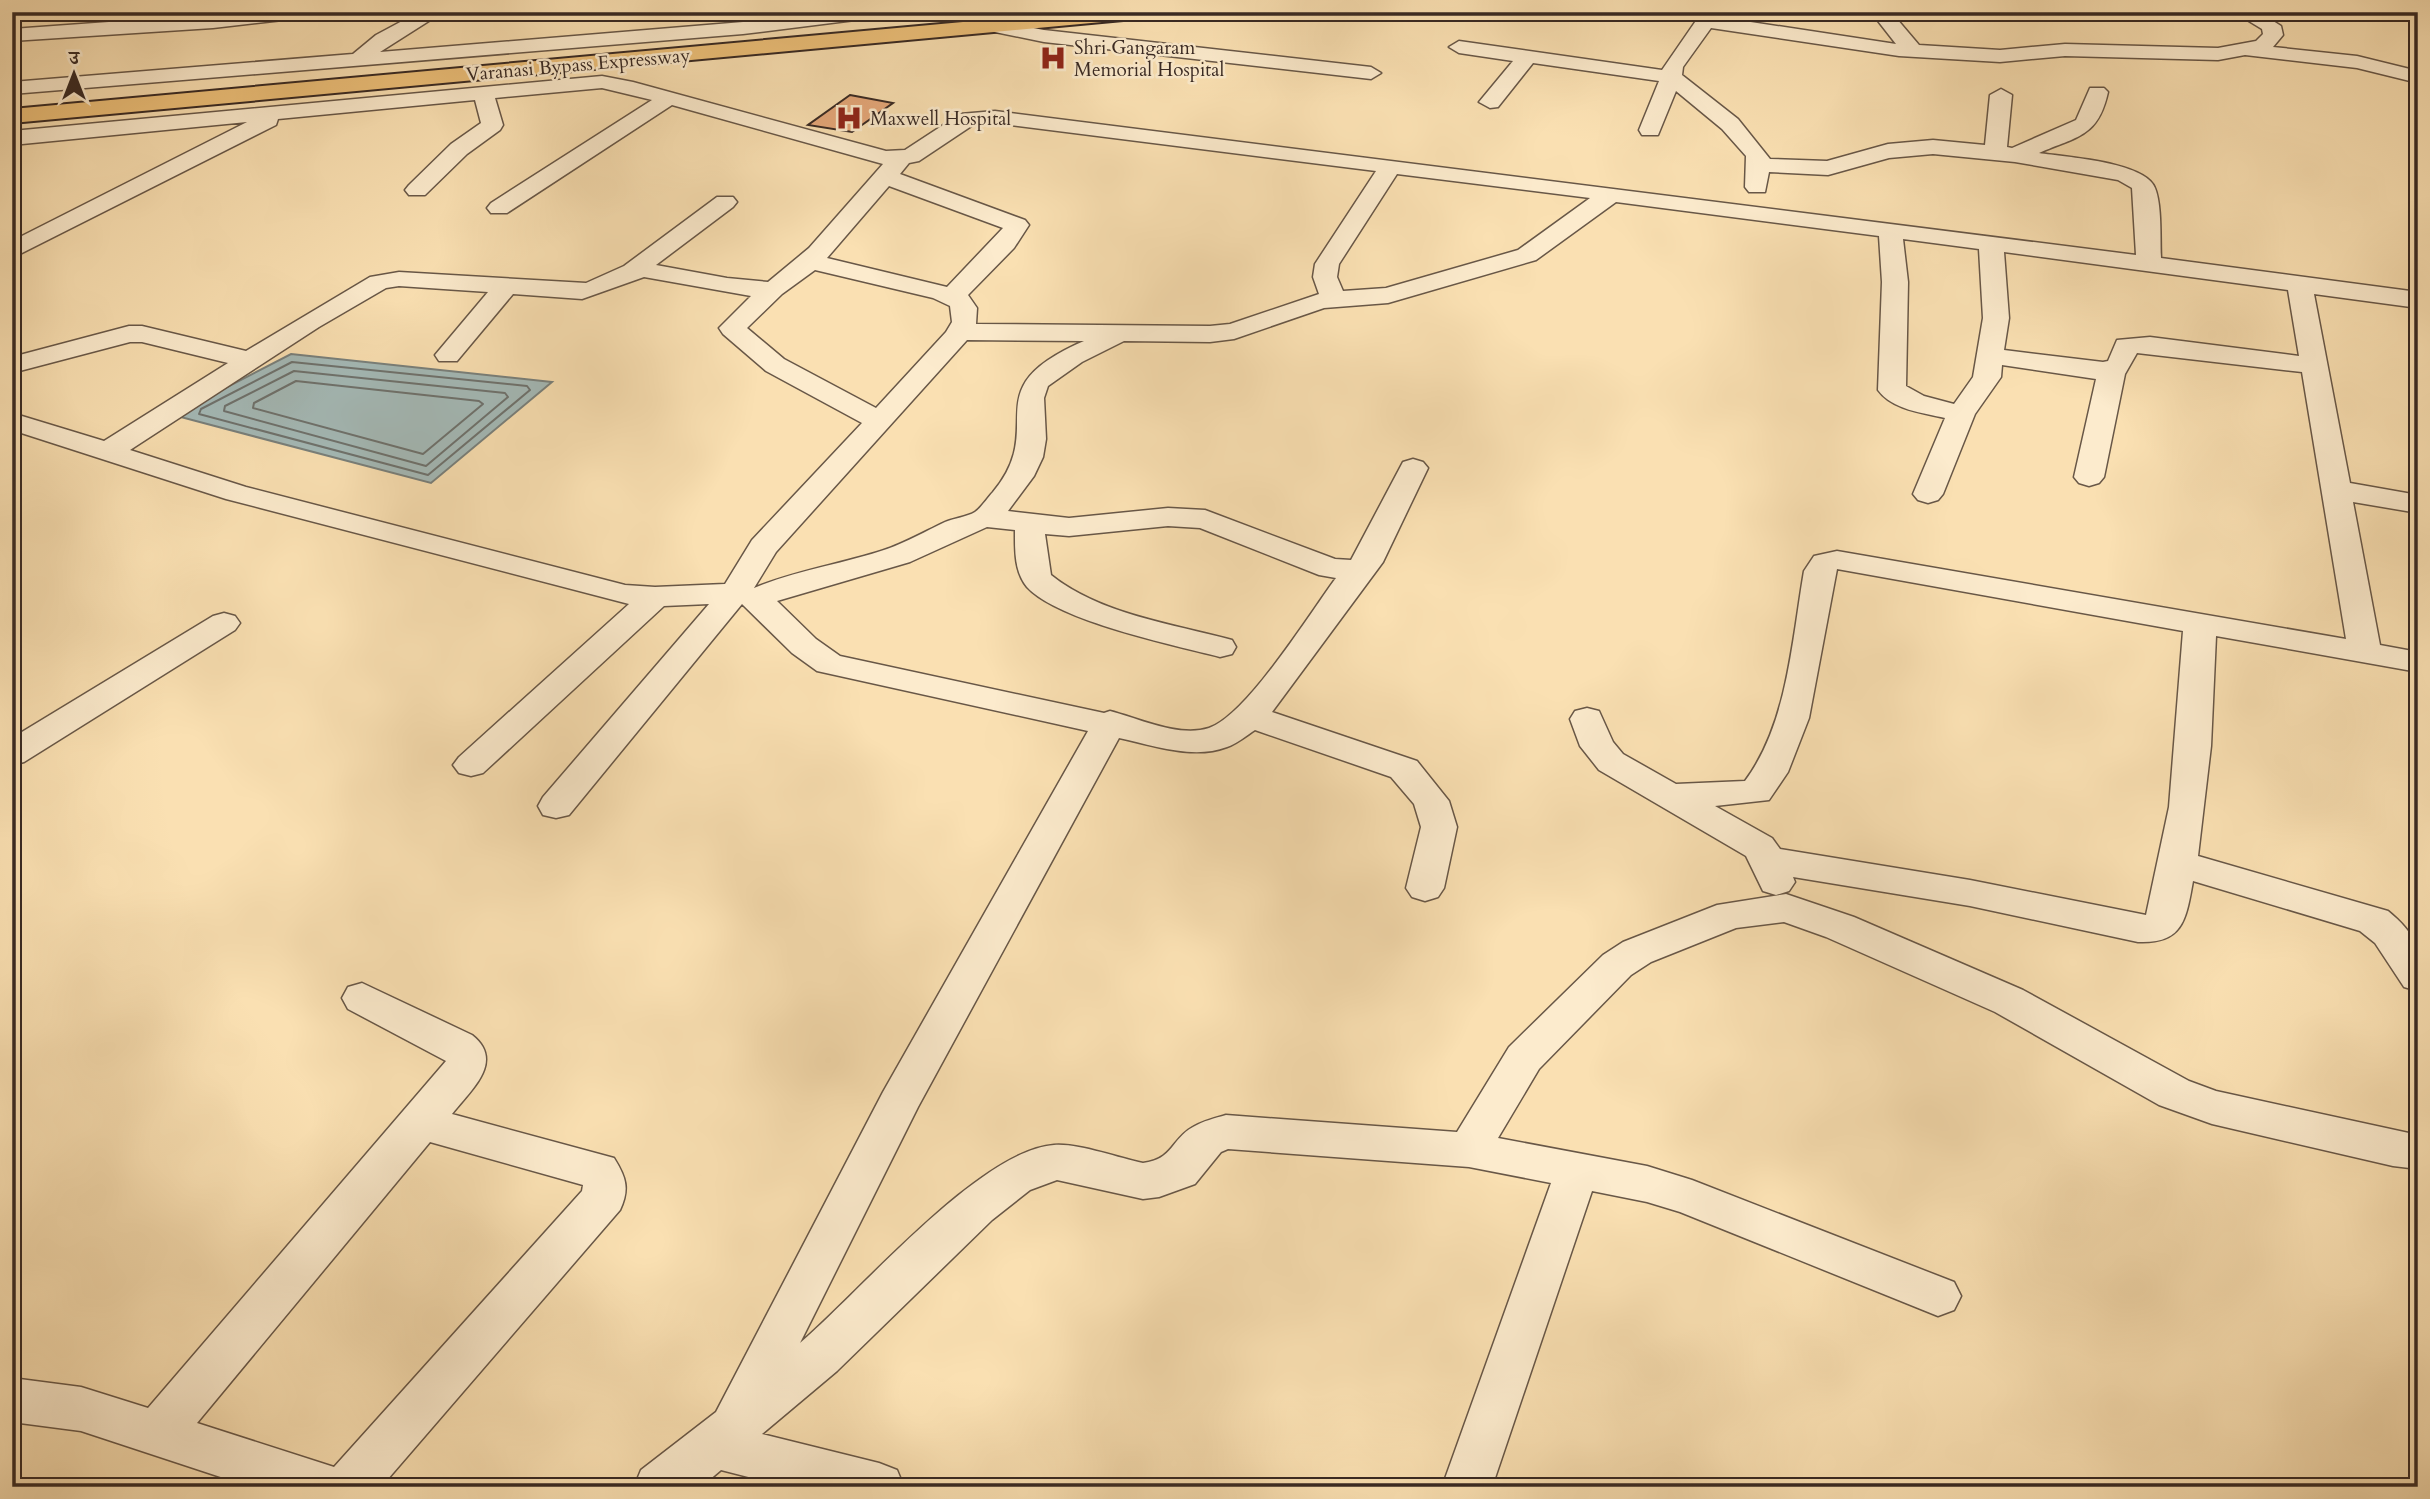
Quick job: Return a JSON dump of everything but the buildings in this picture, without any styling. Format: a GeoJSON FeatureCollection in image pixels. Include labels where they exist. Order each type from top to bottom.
{"type":"FeatureCollection","features":[{"type":"Feature","properties":{"kind":"highway"},"geometry":{"type":"LineString","coordinates":[[862,19],[888,12]]}},
{"type":"Feature","properties":{"kind":"highway","name":"Varanasi Bypass Expressway"},"geometry":{"type":"LineString","coordinates":[[12,117],[999,20],[1145,12]]}},
{"type":"Feature","properties":{"kind":"highway","name":"Varanasi Bypass Expressway"},"geometry":{"type":"LineString","coordinates":[[12,105],[862,19],[999,20]]}},
{"type":"Feature","properties":{"kind":"street"},"geometry":{"type":"LineString","coordinates":[[358,60],[383,39],[434,12]]}},
{"type":"Feature","properties":{"kind":"street"},"geometry":{"type":"LineString","coordinates":[[1880,12],[1913,51]]}},
{"type":"Feature","properties":{"kind":"street"},"geometry":{"type":"LineString","coordinates":[[2242,12],[2265,22],[2273,31],[2269,41],[2249,50]]}},
{"type":"Feature","properties":{"kind":"street"},"geometry":{"type":"LineString","coordinates":[[12,35],[205,23],[295,13]]}},
{"type":"Feature","properties":{"kind":"street"},"geometry":{"type":"LineString","coordinates":[[1650,130],[1673,67],[1709,17],[1913,51],[2025,56],[2065,50],[2196,55],[2249,50],[2357,62],[2418,77]]}},
{"type":"Feature","properties":{"kind":"street"},"geometry":{"type":"LineString","coordinates":[[12,88],[862,19]]}},
{"type":"Feature","properties":{"kind":"street"},"geometry":{"type":"LineString","coordinates":[[999,20],[1044,36],[1371,73]]}},
{"type":"Feature","properties":{"kind":"street"},"geometry":{"type":"LineString","coordinates":[[1459,47],[1671,77],[1730,124],[1756,154],[1759,165],[1755,212]]}},
{"type":"Feature","properties":{"kind":"street"},"geometry":{"type":"LineString","coordinates":[[1490,102],[1528,56]]}},
{"type":"Feature","properties":{"kind":"street"},"geometry":{"type":"LineString","coordinates":[[12,138],[279,114],[586,81],[625,86],[885,158],[892,167],[1017,225],[1005,243],[951,296]]}},
{"type":"Feature","properties":{"kind":"street"},"geometry":{"type":"LineString","coordinates":[[417,190],[459,149],[492,125],[482,92]]}},
{"type":"Feature","properties":{"kind":"street"},"geometry":{"type":"LineString","coordinates":[[2005,154],[2084,125],[2092,114],[2097,92]]}},
{"type":"Feature","properties":{"kind":"street"},"geometry":{"type":"LineString","coordinates":[[2001,95],[2005,154]]}},
{"type":"Feature","properties":{"kind":"street"},"geometry":{"type":"LineString","coordinates":[[499,208],[668,99]]}},
{"type":"Feature","properties":{"kind":"street"},"geometry":{"type":"LineString","coordinates":[[12,251],[279,114]]}},
{"type":"Feature","properties":{"kind":"street"},"geometry":{"type":"LineString","coordinates":[[634,270],[773,289],[783,286],[809,261],[892,167],[968,120],[995,117],[1889,229],[2418,300]]}},
{"type":"Feature","properties":{"kind":"street"},"geometry":{"type":"LineString","coordinates":[[1759,165],[1828,168],[1888,151],[1919,147],[2005,154],[2112,171],[2138,180],[2144,188],[2149,263]]}},
{"type":"Feature","properties":{"kind":"street"},"geometry":{"type":"LineString","coordinates":[[1334,300],[1325,277],[1327,264],[1391,166]]}},
{"type":"Feature","properties":{"kind":"street"},"geometry":{"type":"LineString","coordinates":[[959,332],[1210,334],[1234,331],[1294,308],[1334,300],[1388,295],[1527,256],[1611,194]]}},
{"type":"Feature","properties":{"kind":"street"},"geometry":{"type":"LineString","coordinates":[[108,451],[379,282],[399,279],[506,287],[597,289],[634,270],[725,202]]}},
{"type":"Feature","properties":{"kind":"street"},"geometry":{"type":"LineString","coordinates":[[1889,229],[1895,282],[1892,390],[1914,402],[1961,414]]}},
{"type":"Feature","properties":{"kind":"street"},"geometry":{"type":"LineString","coordinates":[[1928,494],[1961,414],[1979,392],[1992,356],[1996,318],[1991,243]]}},
{"type":"Feature","properties":{"kind":"street"},"geometry":{"type":"LineString","coordinates":[[556,806],[745,595],[763,547],[959,332],[968,313],[961,300],[951,296],[809,261]]}},
{"type":"Feature","properties":{"kind":"street"},"geometry":{"type":"LineString","coordinates":[[2300,284],[2365,654]]}},
{"type":"Feature","properties":{"kind":"street"},"geometry":{"type":"LineString","coordinates":[[448,355],[506,287]]}},
{"type":"Feature","properties":{"kind":"street"},"geometry":{"type":"LineString","coordinates":[[773,289],[732,328],[775,365],[879,421]]}},
{"type":"Feature","properties":{"kind":"street"},"geometry":{"type":"LineString","coordinates":[[12,365],[129,334],[142,334],[251,360]]}},
{"type":"Feature","properties":{"kind":"street"},"geometry":{"type":"LineString","coordinates":[[986,519],[1018,480],[1031,449],[1030,407],[1037,383],[1062,363],[1120,334]]}},
{"type":"Feature","properties":{"kind":"street"},"geometry":{"type":"LineString","coordinates":[[1992,356],[2079,368],[2112,369],[2120,364],[2126,346],[2137,344],[2315,366]]}},
{"type":"Feature","properties":{"kind":"street"},"geometry":{"type":"LineString","coordinates":[[2089,477],[2112,369]]}},
{"type":"Feature","properties":{"kind":"street"},"geometry":{"type":"LineString","coordinates":[[14,423],[236,493],[624,594],[655,597],[745,595],[899,555],[962,525],[986,519],[1069,527],[1168,517],[1205,519],[1330,568],[1358,570]]}},
{"type":"Feature","properties":{"kind":"street"},"geometry":{"type":"LineString","coordinates":[[745,595],[829,664],[1199,741],[1216,739],[1251,717],[1358,570],[1367,562],[1413,468]]}},
{"type":"Feature","properties":{"kind":"street"},"geometry":{"type":"LineString","coordinates":[[2336,490],[2418,504]]}},
{"type":"Feature","properties":{"kind":"street"},"geometry":{"type":"LineString","coordinates":[[1030,524],[1033,569],[1037,580],[1046,588],[1078,605],[1220,647]]}},
{"type":"Feature","properties":{"kind":"street"},"geometry":{"type":"LineString","coordinates":[[1670,796],[1756,792],[1763,784],[1775,766],[1789,729],[1820,571],[1825,563],[1837,560],[1863,562],[2418,662]]}},
{"type":"Feature","properties":{"kind":"street"},"geometry":{"type":"LineString","coordinates":[[471,765],[655,597]]}},
{"type":"Feature","properties":{"kind":"street"},"geometry":{"type":"LineString","coordinates":[[1768,860],[1890,879],[2138,928],[2157,929],[2167,913],[2178,863],[2196,734],[2200,622]]}},
{"type":"Feature","properties":{"kind":"street"},"geometry":{"type":"LineString","coordinates":[[12,754],[224,623]]}},
{"type":"Feature","properties":{"kind":"street"},"geometry":{"type":"LineString","coordinates":[[1251,717],[1404,769],[1431,801],[1439,827],[1425,888]]}},
{"type":"Feature","properties":{"kind":"street"},"geometry":{"type":"LineString","coordinates":[[1587,719],[1597,746],[1611,762],[1759,847],[1768,860],[1786,908]]}},
{"type":"Feature","properties":{"kind":"street"},"geometry":{"type":"LineString","coordinates":[[722,1438],[898,1104],[1110,722]]}},
{"type":"Feature","properties":{"kind":"street"},"geometry":{"type":"LineString","coordinates":[[2178,863],[2374,920],[2389,933],[2418,977]]}},
{"type":"Feature","properties":{"kind":"street"},"geometry":{"type":"LineString","coordinates":[[1469,1150],[1524,1058],[1617,965],[1637,952],[1731,915],[1786,908],[1831,923],[2009,1001],[2174,1093],[2225,1110],[2393,1149],[2418,1152]]}},
{"type":"Feature","properties":{"kind":"street"},"geometry":{"type":"LineString","coordinates":[[159,1432],[421,1124],[467,1065],[467,1054],[362,998]]}},
{"type":"Feature","properties":{"kind":"street"},"geometry":{"type":"LineString","coordinates":[[349,1487],[604,1197],[605,1182],[598,1171],[421,1124]]}},
{"type":"Feature","properties":{"kind":"street"},"geometry":{"type":"LineString","coordinates":[[659,1487],[820,1356],[976,1207],[1014,1177],[1038,1165],[1056,1163],[1143,1181],[1159,1180],[1179,1171],[1206,1140],[1226,1132],[1469,1150],[1647,1184],[1692,1198],[1938,1296]]}},
{"type":"Feature","properties":{"kind":"street"},"geometry":{"type":"LineString","coordinates":[[1467,1487],[1577,1172]]}},
{"type":"Feature","properties":{"kind":"street"},"geometry":{"type":"LineString","coordinates":[[12,1400],[81,1409],[324,1487]]}},
{"type":"Feature","properties":{"kind":"street"},"geometry":{"type":"LineString","coordinates":[[722,1438],[880,1487]]}},
{"type":"Feature","properties":{"kind":"water"},"geometry":{"type":"Polygon","coordinates":[[[291,354],[552,382],[431,483],[173,415],[291,354]]]}},
{"type":"Feature","properties":{"kind":"place","name":"Shri Gangaram Memorial Hospital"},"geometry":{"type":"Point","coordinates":[1053,58]}},
{"type":"Feature","properties":{"kind":"place","name":"Maxwell Hospital"},"geometry":{"type":"Point","coordinates":[849,118]}}]}
